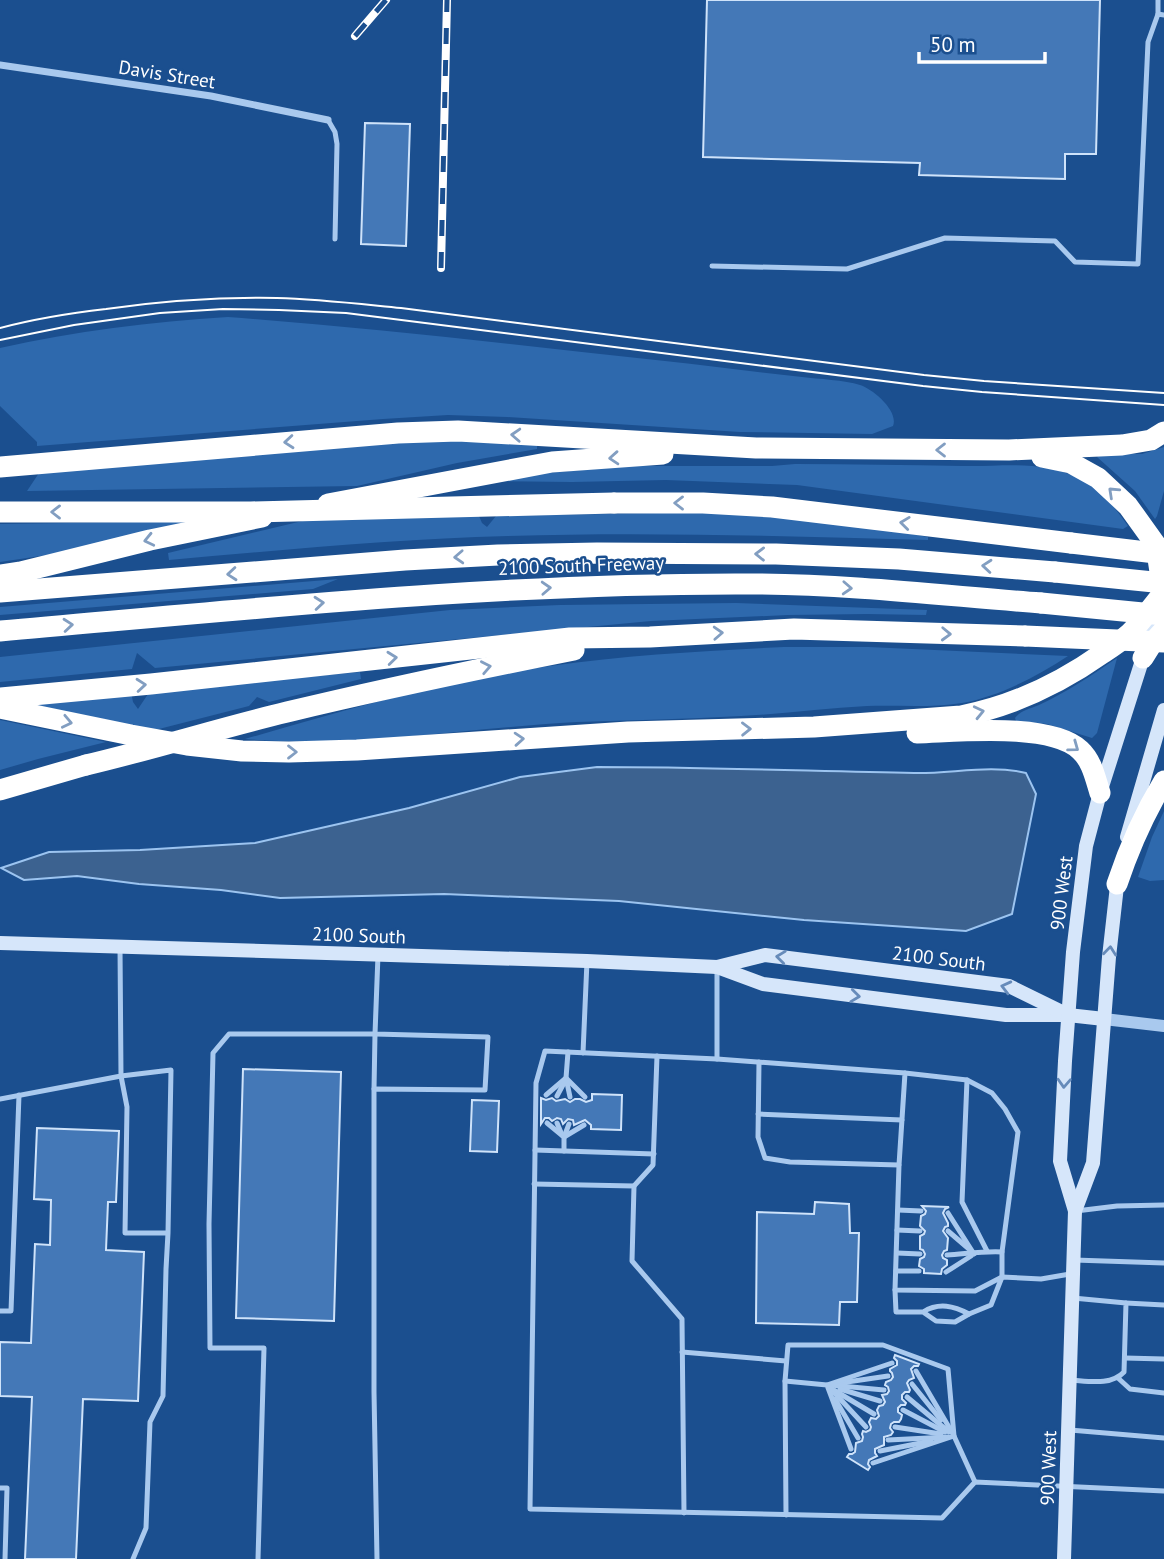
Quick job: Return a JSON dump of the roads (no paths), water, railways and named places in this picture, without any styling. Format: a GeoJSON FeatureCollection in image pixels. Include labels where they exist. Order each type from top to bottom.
{"type":"FeatureCollection","features":[{"type":"Feature","properties":{"kind":"highway"},"geometry":{"type":"LineString","coordinates":[[0,467],[398,433],[458,431],[756,448],[1009,450],[1122,445],[1151,440],[1164,432]]}},
{"type":"Feature","properties":{"kind":"highway"},"geometry":{"type":"LineString","coordinates":[[0,575],[150,540],[552,462],[756,448]]}},
{"type":"Feature","properties":{"kind":"highway"},"geometry":{"type":"LineString","coordinates":[[0,708],[176,743],[253,752],[324,752],[628,732],[814,727],[985,712],[1038,692],[1065,678],[1114,645],[1130,633],[1164,591],[1156,545],[1129,506],[1098,478],[1071,463],[1009,450]]}},
{"type":"Feature","properties":{"kind":"highway"},"geometry":{"type":"LineString","coordinates":[[0,512],[251,512],[702,503],[772,507],[1164,554]]}},
{"type":"Feature","properties":{"kind":"highway","name":"2100 South Freeway"},"geometry":{"type":"LineString","coordinates":[[0,592],[405,560],[584,553],[776,554],[899,559],[1055,572],[1164,591]]}},
{"type":"Feature","properties":{"kind":"highway","name":"2100 South Freeway"},"geometry":{"type":"LineString","coordinates":[[0,631],[402,596],[592,586],[763,584],[865,589],[1164,615]]}},
{"type":"Feature","properties":{"kind":"highway"},"geometry":{"type":"LineString","coordinates":[[0,698],[650,637],[794,629],[1164,642]]}},
{"type":"Feature","properties":{"kind":"highway"},"geometry":{"type":"LineString","coordinates":[[1143,657],[1164,630]]}},
{"type":"Feature","properties":{"kind":"highway"},"geometry":{"type":"LineString","coordinates":[[0,790],[285,712],[479,669],[572,644]]}},
{"type":"Feature","properties":{"kind":"highway"},"geometry":{"type":"LineString","coordinates":[[814,727],[887,734],[1012,731],[1051,735],[1071,743],[1084,754],[1092,765],[1100,793]]}},
{"type":"Feature","properties":{"kind":"highway"},"geometry":{"type":"LineString","coordinates":[[1117,884],[1147,809],[1164,781]]}},
{"type":"Feature","properties":{"kind":"main road","name":"900 West"},"geometry":{"type":"LineString","coordinates":[[1064,1559],[1075,1211],[1060,1161],[1073,952],[1086,846],[1100,793],[1164,591]]}},
{"type":"Feature","properties":{"kind":"main road","name":"900 West"},"geometry":{"type":"LineString","coordinates":[[1075,1211],[1093,1163],[1117,884],[1124,846],[1164,710]]}},
{"type":"Feature","properties":{"kind":"main road","name":"2100 South"},"geometry":{"type":"LineString","coordinates":[[0,943],[717,967],[765,955],[1009,986],[1068,1015]]}},
{"type":"Feature","properties":{"kind":"main road","name":"2100 South"},"geometry":{"type":"LineString","coordinates":[[717,967],[763,984],[1006,1015],[1068,1015],[1104,1019]]}},
{"type":"Feature","properties":{"kind":"street","name":"Davis Street"},"geometry":{"type":"LineString","coordinates":[[0,65],[211,96],[328,120]]}},
{"type":"Feature","properties":{"kind":"street","name":"2100 South"},"geometry":{"type":"LineString","coordinates":[[1104,1019],[1164,1026]]}},
{"type":"Feature","properties":{"kind":"lane"},"geometry":{"type":"LineString","coordinates":[[712,266],[847,269],[945,238],[1055,241],[1075,262],[1138,264],[1148,42],[1161,14],[1158,0]]}},
{"type":"Feature","properties":{"kind":"lane"},"geometry":{"type":"LineString","coordinates":[[328,120],[335,132],[337,144],[335,239]]}},
{"type":"Feature","properties":{"kind":"lane"},"geometry":{"type":"LineString","coordinates":[[120,947],[121,1076],[127,1107],[125,1233],[168,1233]]}},
{"type":"Feature","properties":{"kind":"lane"},"geometry":{"type":"LineString","coordinates":[[377,1559],[374,1089],[378,955]]}},
{"type":"Feature","properties":{"kind":"lane"},"geometry":{"type":"LineString","coordinates":[[583,1053],[587,961]]}},
{"type":"Feature","properties":{"kind":"lane"},"geometry":{"type":"LineString","coordinates":[[717,967],[717,1059]]}},
{"type":"Feature","properties":{"kind":"lane"},"geometry":{"type":"LineString","coordinates":[[258,1559],[264,1348],[210,1348],[209,1224],[213,1053],[229,1034],[488,1037],[485,1090],[374,1089]]}},
{"type":"Feature","properties":{"kind":"lane"},"geometry":{"type":"LineString","coordinates":[[923,1312],[936,1321],[955,1322],[991,1305],[1002,1277],[1002,1252],[1018,1132],[992,1093],[967,1080],[905,1073],[717,1059],[545,1051],[536,1083],[530,1509],[942,1518],[975,1482],[1164,1491]]}},
{"type":"Feature","properties":{"kind":"lane"},"geometry":{"type":"LineString","coordinates":[[568,1052],[566,1078],[570,1097]]}},
{"type":"Feature","properties":{"kind":"lane"},"geometry":{"type":"LineString","coordinates":[[657,1056],[653,1165],[634,1186],[632,1261],[682,1320],[684,1513]]}},
{"type":"Feature","properties":{"kind":"lane"},"geometry":{"type":"LineString","coordinates":[[759,1062],[758,1137],[765,1158],[790,1162],[900,1165]]}},
{"type":"Feature","properties":{"kind":"lane"},"geometry":{"type":"LineString","coordinates":[[0,1098],[121,1076],[171,1070],[163,1396],[150,1422],[146,1528],[133,1559]]}},
{"type":"Feature","properties":{"kind":"lane"},"geometry":{"type":"LineString","coordinates":[[905,1073],[896,1312],[923,1312],[932,1306],[955,1306],[969,1314]]}},
{"type":"Feature","properties":{"kind":"lane"},"geometry":{"type":"LineString","coordinates":[[547,1095],[566,1078]]}},
{"type":"Feature","properties":{"kind":"lane"},"geometry":{"type":"LineString","coordinates":[[557,1096],[566,1078]]}},
{"type":"Feature","properties":{"kind":"lane"},"geometry":{"type":"LineString","coordinates":[[566,1078],[585,1097]]}},
{"type":"Feature","properties":{"kind":"lane"},"geometry":{"type":"LineString","coordinates":[[967,1080],[962,1202],[987,1251]]}},
{"type":"Feature","properties":{"kind":"lane"},"geometry":{"type":"LineString","coordinates":[[0,1311],[10,1311],[19,1095]]}},
{"type":"Feature","properties":{"kind":"lane"},"geometry":{"type":"LineString","coordinates":[[758,1114],[902,1120]]}},
{"type":"Feature","properties":{"kind":"lane"},"geometry":{"type":"LineString","coordinates":[[547,1123],[564,1137]]}},
{"type":"Feature","properties":{"kind":"lane"},"geometry":{"type":"LineString","coordinates":[[556,1124],[564,1137]]}},
{"type":"Feature","properties":{"kind":"lane"},"geometry":{"type":"LineString","coordinates":[[564,1151],[564,1137],[569,1124]]}},
{"type":"Feature","properties":{"kind":"lane"},"geometry":{"type":"LineString","coordinates":[[564,1137],[584,1125]]}},
{"type":"Feature","properties":{"kind":"lane"},"geometry":{"type":"LineString","coordinates":[[535,1150],[654,1154]]}},
{"type":"Feature","properties":{"kind":"lane"},"geometry":{"type":"LineString","coordinates":[[534,1184],[634,1186]]}},
{"type":"Feature","properties":{"kind":"lane"},"geometry":{"type":"LineString","coordinates":[[1075,1211],[1117,1206],[1164,1205]]}},
{"type":"Feature","properties":{"kind":"lane"},"geometry":{"type":"LineString","coordinates":[[898,1210],[921,1211]]}},
{"type":"Feature","properties":{"kind":"lane"},"geometry":{"type":"LineString","coordinates":[[948,1213],[974,1254]]}},
{"type":"Feature","properties":{"kind":"lane"},"geometry":{"type":"LineString","coordinates":[[897,1230],[920,1231]]}},
{"type":"Feature","properties":{"kind":"lane"},"geometry":{"type":"LineString","coordinates":[[948,1231],[974,1254]]}},
{"type":"Feature","properties":{"kind":"lane"},"geometry":{"type":"LineString","coordinates":[[947,1255],[1002,1252]]}},
{"type":"Feature","properties":{"kind":"lane"},"geometry":{"type":"LineString","coordinates":[[897,1253],[920,1254]]}},
{"type":"Feature","properties":{"kind":"lane"},"geometry":{"type":"LineString","coordinates":[[946,1272],[974,1254]]}},
{"type":"Feature","properties":{"kind":"lane"},"geometry":{"type":"LineString","coordinates":[[895,1290],[975,1291],[1002,1277],[1041,1279],[1074,1267],[1164,1263]]}},
{"type":"Feature","properties":{"kind":"lane"},"geometry":{"type":"LineString","coordinates":[[896,1270],[919,1271]]}},
{"type":"Feature","properties":{"kind":"lane"},"geometry":{"type":"LineString","coordinates":[[1073,1298],[1164,1305]]}},
{"type":"Feature","properties":{"kind":"lane"},"geometry":{"type":"LineString","coordinates":[[1070,1380],[1102,1381],[1118,1378],[1124,1372],[1126,1303]]}},
{"type":"Feature","properties":{"kind":"lane"},"geometry":{"type":"LineString","coordinates":[[786,1515],[785,1381],[788,1345],[883,1345],[948,1370],[954,1436]]}},
{"type":"Feature","properties":{"kind":"lane"},"geometry":{"type":"LineString","coordinates":[[682,1352],[786,1361]]}},
{"type":"Feature","properties":{"kind":"lane"},"geometry":{"type":"LineString","coordinates":[[1125,1358],[1164,1359]]}},
{"type":"Feature","properties":{"kind":"lane"},"geometry":{"type":"LineString","coordinates":[[827,1385],[892,1363]]}},
{"type":"Feature","properties":{"kind":"lane"},"geometry":{"type":"LineString","coordinates":[[916,1371],[954,1436],[975,1482]]}},
{"type":"Feature","properties":{"kind":"lane"},"geometry":{"type":"LineString","coordinates":[[827,1385],[888,1376]]}},
{"type":"Feature","properties":{"kind":"lane"},"geometry":{"type":"LineString","coordinates":[[1118,1378],[1130,1389],[1164,1392]]}},
{"type":"Feature","properties":{"kind":"lane"},"geometry":{"type":"LineString","coordinates":[[785,1381],[884,1390]]}},
{"type":"Feature","properties":{"kind":"lane"},"geometry":{"type":"LineString","coordinates":[[912,1384],[954,1436]]}},
{"type":"Feature","properties":{"kind":"lane"},"geometry":{"type":"LineString","coordinates":[[827,1385],[880,1401]]}},
{"type":"Feature","properties":{"kind":"lane"},"geometry":{"type":"LineString","coordinates":[[827,1385],[874,1414]]}},
{"type":"Feature","properties":{"kind":"lane"},"geometry":{"type":"LineString","coordinates":[[827,1385],[866,1427]]}},
{"type":"Feature","properties":{"kind":"lane"},"geometry":{"type":"LineString","coordinates":[[827,1385],[859,1438]]}},
{"type":"Feature","properties":{"kind":"lane"},"geometry":{"type":"LineString","coordinates":[[827,1385],[851,1450]]}},
{"type":"Feature","properties":{"kind":"lane"},"geometry":{"type":"LineString","coordinates":[[907,1397],[954,1436]]}},
{"type":"Feature","properties":{"kind":"lane"},"geometry":{"type":"LineString","coordinates":[[903,1410],[954,1436]]}},
{"type":"Feature","properties":{"kind":"lane"},"geometry":{"type":"LineString","coordinates":[[895,1427],[954,1436]]}},
{"type":"Feature","properties":{"kind":"lane"},"geometry":{"type":"LineString","coordinates":[[1068,1430],[1164,1438]]}},
{"type":"Feature","properties":{"kind":"lane"},"geometry":{"type":"LineString","coordinates":[[887,1440],[954,1436]]}},
{"type":"Feature","properties":{"kind":"lane"},"geometry":{"type":"LineString","coordinates":[[880,1451],[954,1436]]}},
{"type":"Feature","properties":{"kind":"lane"},"geometry":{"type":"LineString","coordinates":[[873,1463],[954,1436]]}},
{"type":"Feature","properties":{"kind":"lane"},"geometry":{"type":"LineString","coordinates":[[0,1488],[7,1488],[5,1559]]}},
{"type":"Feature","properties":{"kind":"tram line"},"geometry":{"type":"LineString","coordinates":[[0,328],[66,314],[149,304],[213,299],[292,299],[401,308],[924,375],[1164,393]]}},
{"type":"Feature","properties":{"kind":"tram line"},"geometry":{"type":"LineString","coordinates":[[0,340],[74,325],[160,313],[223,309],[346,313],[923,386],[1164,405]]}},
{"type":"Feature","properties":{"kind":"railway"},"geometry":{"type":"LineString","coordinates":[[355,36],[386,0]]}},
{"type":"Feature","properties":{"kind":"railway"},"geometry":{"type":"LineString","coordinates":[[441,268],[447,0]]}}]}
